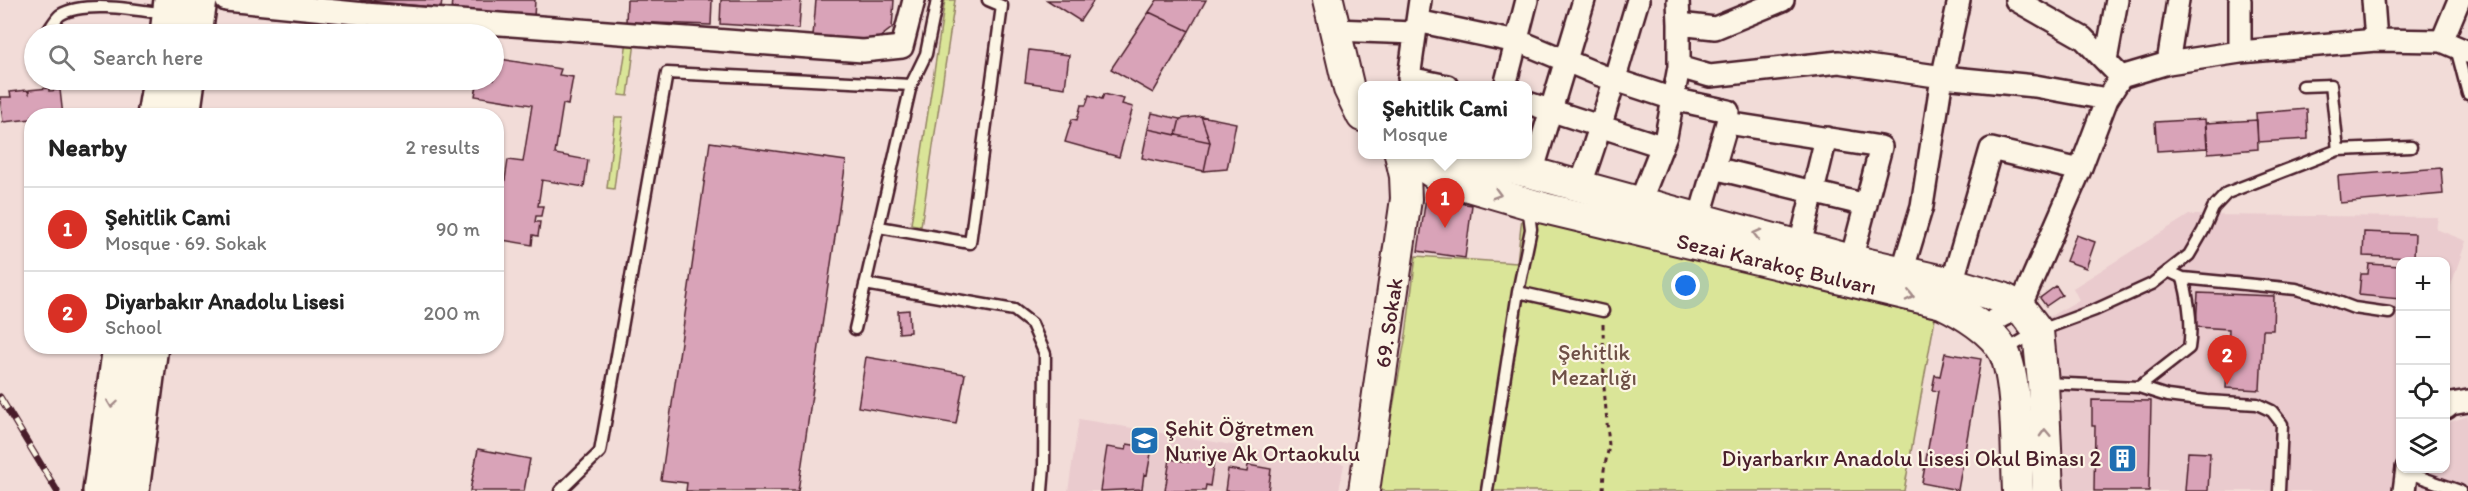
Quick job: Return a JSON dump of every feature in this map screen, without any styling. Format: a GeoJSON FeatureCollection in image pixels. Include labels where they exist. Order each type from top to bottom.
{"type":"FeatureCollection","features":[{"type":"Feature","properties":{"kind":"main road"},"geometry":{"type":"LineString","coordinates":[[155,108],[158,90]]}},
{"type":"Feature","properties":{"kind":"main road"},"geometry":{"type":"LineString","coordinates":[[184,108],[187,90]]}},
{"type":"Feature","properties":{"kind":"main road"},"geometry":{"type":"LineString","coordinates":[[100,491],[119,354]]}},
{"type":"Feature","properties":{"kind":"main road"},"geometry":{"type":"LineString","coordinates":[[132,491],[151,354]]}},
{"type":"Feature","properties":{"kind":"street"},"geometry":{"type":"LineString","coordinates":[[226,0],[500,24]]}},
{"type":"Feature","properties":{"kind":"street"},"geometry":{"type":"LineString","coordinates":[[504,24],[863,51],[902,47],[914,0]]}},
{"type":"Feature","properties":{"kind":"street"},"geometry":{"type":"LineString","coordinates":[[1328,0],[1348,89],[1358,108]]}},
{"type":"Feature","properties":{"kind":"street"},"geometry":{"type":"LineString","coordinates":[[1420,0],[1409,78],[1423,81]]}},
{"type":"Feature","properties":{"kind":"street"},"geometry":{"type":"LineString","coordinates":[[1506,81],[1527,0]]}},
{"type":"Feature","properties":{"kind":"street"},"geometry":{"type":"LineString","coordinates":[[1532,173],[1564,60],[1584,0]]}},
{"type":"Feature","properties":{"kind":"street"},"geometry":{"type":"LineString","coordinates":[[1580,186],[1602,126],[1613,79],[1638,0]]}},
{"type":"Feature","properties":{"kind":"street"},"geometry":{"type":"LineString","coordinates":[[1640,202],[1666,136],[1673,99],[1679,67],[1678,0]]}},
{"type":"Feature","properties":{"kind":"street"},"geometry":{"type":"LineString","coordinates":[[1679,24],[1715,28],[1782,0]]}},
{"type":"Feature","properties":{"kind":"street"},"geometry":{"type":"LineString","coordinates":[[1902,272],[1922,206],[1943,76],[1959,0]]}},
{"type":"Feature","properties":{"kind":"street"},"geometry":{"type":"LineString","coordinates":[[2016,0],[2044,7],[2083,38],[2121,77]]}},
{"type":"Feature","properties":{"kind":"street"},"geometry":{"type":"LineString","coordinates":[[2106,60],[2117,0]]}},
{"type":"Feature","properties":{"kind":"street"},"geometry":{"type":"LineString","coordinates":[[2168,63],[2178,0]]}},
{"type":"Feature","properties":{"kind":"street"},"geometry":{"type":"LineString","coordinates":[[2240,0],[2240,52]]}},
{"type":"Feature","properties":{"kind":"street"},"geometry":{"type":"LineString","coordinates":[[2373,0],[2376,40]]}},
{"type":"Feature","properties":{"kind":"street"},"geometry":{"type":"LineString","coordinates":[[1982,327],[2020,307],[2080,170],[2107,99],[2121,77],[2168,63],[2240,52],[2376,40],[2455,46],[2459,0]]}},
{"type":"Feature","properties":{"kind":"street"},"geometry":{"type":"LineString","coordinates":[[1334,30],[1416,27],[1517,42],[1613,79],[1673,99],[1728,111],[1727,123],[1699,219]]}},
{"type":"Feature","properties":{"kind":"street"},"geometry":{"type":"LineString","coordinates":[[1679,67],[1710,76],[1839,62],[2035,86],[2107,99]]}},
{"type":"Feature","properties":{"kind":"street"},"geometry":{"type":"LineString","coordinates":[[1532,104],[1661,146]]}},
{"type":"Feature","properties":{"kind":"street"},"geometry":{"type":"LineString","coordinates":[[1727,123],[1881,147],[1851,260]]}},
{"type":"Feature","properties":{"kind":"street"},"geometry":{"type":"LineString","coordinates":[[1800,245],[1826,138]]}},
{"type":"Feature","properties":{"kind":"street"},"geometry":{"type":"LineString","coordinates":[[1952,283],[1991,148],[2080,170]]}},
{"type":"Feature","properties":{"kind":"street","name":"69. Sokak"},"geometry":{"type":"LineString","coordinates":[[1364,491],[1406,199],[1401,159]]}},
{"type":"Feature","properties":{"kind":"street","name":"Sezai Karakoç Bulvarı"},"geometry":{"type":"LineString","coordinates":[[1412,159],[1441,178],[1527,203],[1942,303],[1965,314],[1982,327],[2004,351],[2012,382],[2018,491]]}},
{"type":"Feature","properties":{"kind":"street"},"geometry":{"type":"LineString","coordinates":[[1478,159],[1851,260],[1952,283],[2002,298],[2020,307],[2038,331],[2048,491]]}},
{"type":"Feature","properties":{"kind":"street"},"geometry":{"type":"LineString","coordinates":[[1714,168],[1866,205]]}},
{"type":"Feature","properties":{"kind":"street"},"geometry":{"type":"LineString","coordinates":[[2450,405],[2468,401]]}},
{"type":"Feature","properties":{"kind":"lane"},"geometry":{"type":"LineString","coordinates":[[855,329],[910,85],[926,54],[937,0]]}},
{"type":"Feature","properties":{"kind":"lane"},"geometry":{"type":"LineString","coordinates":[[879,227],[970,243],[1002,6],[988,0]]}},
{"type":"Feature","properties":{"kind":"lane"},"geometry":{"type":"LineString","coordinates":[[54,24],[60,16],[78,8],[98,6],[183,17]]}},
{"type":"Feature","properties":{"kind":"lane"},"geometry":{"type":"LineString","coordinates":[[2455,46],[2468,94]]}},
{"type":"Feature","properties":{"kind":"lane"},"geometry":{"type":"LineString","coordinates":[[560,491],[600,452],[667,73],[910,85]]}},
{"type":"Feature","properties":{"kind":"lane"},"geometry":{"type":"LineString","coordinates":[[2302,86],[2331,85],[2338,150]]}},
{"type":"Feature","properties":{"kind":"lane"},"geometry":{"type":"LineString","coordinates":[[2004,351],[2038,331],[2095,310],[2152,284],[2188,255],[2203,231],[2213,208],[2227,193],[2338,150],[2411,147]]}},
{"type":"Feature","properties":{"kind":"lane"},"geometry":{"type":"LineString","coordinates":[[1487,491],[1518,292],[1531,230],[1527,203]]}},
{"type":"Feature","properties":{"kind":"lane"},"geometry":{"type":"LineString","coordinates":[[2168,271],[2183,278],[2296,290],[2322,296],[2354,308],[2389,313]]}},
{"type":"Feature","properties":{"kind":"lane"},"geometry":{"type":"LineString","coordinates":[[2139,387],[2189,348],[2192,332],[2188,297],[2183,278]]}},
{"type":"Feature","properties":{"kind":"lane"},"geometry":{"type":"LineString","coordinates":[[865,284],[1014,310],[1032,324],[1045,354],[1042,491]]}},
{"type":"Feature","properties":{"kind":"lane"},"geometry":{"type":"LineString","coordinates":[[1518,292],[1603,311]]}},
{"type":"Feature","properties":{"kind":"lane"},"geometry":{"type":"LineString","coordinates":[[2043,383],[2139,387],[2167,396],[2257,404],[2272,411],[2282,424],[2279,491]]}},
{"type":"Feature","properties":{"kind":"lane"},"geometry":{"type":"LineString","coordinates":[[2406,477],[2460,491]]}},
{"type":"Feature","properties":{"kind":"path"},"geometry":{"type":"LineString","coordinates":[[1603,311],[1604,387],[1609,446],[1603,491]]}},
{"type":"Feature","properties":{"kind":"shaded area"},"geometry":{"type":"Polygon","coordinates":[[[2189,215],[2438,217],[2436,229],[2466,241],[2450,288],[2450,257],[2396,257],[2396,473],[2393,491],[2065,491],[2047,318],[2079,300],[2073,288],[2189,215]]]}},
{"type":"Feature","properties":{"kind":"shaded area"},"geometry":{"type":"Polygon","coordinates":[[[2468,416],[2468,491],[2418,491],[2422,473],[2450,473],[2450,422],[2468,416]]]}},
{"type":"Feature","properties":{"kind":"shaded area","name":"Şehit Öğretmen Nuriye Ak Ortaokulu"},"geometry":{"type":"Polygon","coordinates":[[[1079,419],[1344,464],[1339,491],[1068,491],[1079,419]]]}},
{"type":"Feature","properties":{"kind":"green space"},"geometry":{"type":"Polygon","coordinates":[[[945,0],[955,0],[921,226],[911,224],[945,0]]]}},
{"type":"Feature","properties":{"kind":"green space"},"geometry":{"type":"Polygon","coordinates":[[[627,41],[635,42],[628,96],[619,95],[627,41]]]}},
{"type":"Feature","properties":{"kind":"green space"},"geometry":{"type":"Polygon","coordinates":[[[615,117],[623,117],[614,189],[607,188],[615,117]]]}},
{"type":"Feature","properties":{"kind":"green space","name":"Şehitlik Mezarlığı"},"geometry":{"type":"Polygon","coordinates":[[[1522,217],[1935,318],[1904,491],[1378,491],[1406,335],[1416,256],[1517,263],[1522,217]]]}},
{"type":"Feature","properties":{"kind":"building"},"geometry":{"type":"Polygon","coordinates":[[[359,0],[442,0],[441,8],[359,0]]]}},
{"type":"Feature","properties":{"kind":"building"},"geometry":{"type":"Polygon","coordinates":[[[452,0],[535,0],[534,17],[451,10],[452,0]]]}},
{"type":"Feature","properties":{"kind":"building"},"geometry":{"type":"Polygon","coordinates":[[[627,0],[712,0],[711,25],[626,22],[627,0]]]}},
{"type":"Feature","properties":{"kind":"building"},"geometry":{"type":"Polygon","coordinates":[[[721,0],[801,0],[799,29],[720,24],[721,0]]]}},
{"type":"Feature","properties":{"kind":"building"},"geometry":{"type":"Polygon","coordinates":[[[816,0],[894,0],[892,28],[875,41],[813,36],[816,0]]]}},
{"type":"Feature","properties":{"kind":"building"},"geometry":{"type":"Polygon","coordinates":[[[1047,0],[1094,0],[1080,21],[1047,0]]]}},
{"type":"Feature","properties":{"kind":"building"},"geometry":{"type":"Polygon","coordinates":[[[1157,0],[1206,0],[1189,31],[1149,12],[1157,0]]]}},
{"type":"Feature","properties":{"kind":"building"},"geometry":{"type":"Polygon","coordinates":[[[1149,12],[1189,31],[1153,93],[1111,69],[1149,12]]]}},
{"type":"Feature","properties":{"kind":"building"},"geometry":{"type":"Polygon","coordinates":[[[1029,50],[1069,55],[1065,88],[1025,82],[1029,50]]]}},
{"type":"Feature","properties":{"kind":"building"},"geometry":{"type":"Polygon","coordinates":[[[504,60],[561,69],[559,75],[573,77],[568,105],[563,104],[555,154],[588,160],[584,187],[542,180],[538,206],[543,206],[541,216],[536,216],[535,222],[540,222],[538,236],[533,235],[532,245],[504,240],[504,186],[508,160],[523,162],[532,105],[475,96],[476,90],[504,90],[504,60]]]}},
{"type":"Feature","properties":{"kind":"building"},"geometry":{"type":"Polygon","coordinates":[[[27,90],[29,93],[29,90],[60,90],[62,108],[24,108],[24,120],[3,122],[0,97],[11,97],[10,92],[27,90]]]}},
{"type":"Feature","properties":{"kind":"building"},"geometry":{"type":"Polygon","coordinates":[[[1104,94],[1124,99],[1122,104],[1133,107],[1119,157],[1065,142],[1072,119],[1077,120],[1081,105],[1086,105],[1089,95],[1102,99],[1104,94]]]}},
{"type":"Feature","properties":{"kind":"building"},"geometry":{"type":"Polygon","coordinates":[[[2307,109],[2308,139],[2258,142],[2256,113],[2307,109]]]}},
{"type":"Feature","properties":{"kind":"building"},"geometry":{"type":"Polygon","coordinates":[[[1152,113],[1180,119],[1176,135],[1148,129],[1152,113]]]}},
{"type":"Feature","properties":{"kind":"building"},"geometry":{"type":"Polygon","coordinates":[[[1201,116],[1236,123],[1227,169],[1204,171],[1210,142],[1201,116]]]}},
{"type":"Feature","properties":{"kind":"building"},"geometry":{"type":"Polygon","coordinates":[[[1201,116],[1210,142],[1176,135],[1180,119],[1201,116]]]}},
{"type":"Feature","properties":{"kind":"building"},"geometry":{"type":"Polygon","coordinates":[[[2205,119],[2207,148],[2157,151],[2155,122],[2205,119]]]}},
{"type":"Feature","properties":{"kind":"building"},"geometry":{"type":"Polygon","coordinates":[[[2257,120],[2258,149],[2208,153],[2206,123],[2257,120]]]}},
{"type":"Feature","properties":{"kind":"building"},"geometry":{"type":"Polygon","coordinates":[[[1148,129],[1210,142],[1204,171],[1142,158],[1148,129]]]}},
{"type":"Feature","properties":{"kind":"building"},"geometry":{"type":"Polygon","coordinates":[[[710,142],[846,161],[798,491],[686,491],[687,483],[661,480],[710,142]]]}},
{"type":"Feature","properties":{"kind":"building"},"geometry":{"type":"Polygon","coordinates":[[[2441,168],[2443,194],[2340,203],[2338,176],[2441,168]]]}},
{"type":"Feature","properties":{"kind":"building"},"geometry":{"type":"Polygon","coordinates":[[[1426,198],[1472,205],[1465,258],[1418,251],[1426,198]]]}},
{"type":"Feature","properties":{"kind":"building"},"geometry":{"type":"Polygon","coordinates":[[[2364,232],[2415,234],[2414,257],[2363,256],[2364,232]]]}},
{"type":"Feature","properties":{"kind":"building"},"geometry":{"type":"Polygon","coordinates":[[[2076,235],[2095,242],[2086,268],[2066,261],[2076,235]]]}},
{"type":"Feature","properties":{"kind":"building"},"geometry":{"type":"Polygon","coordinates":[[[2369,264],[2396,266],[2396,299],[2359,295],[2361,274],[2368,274],[2369,264]]]}},
{"type":"Feature","properties":{"kind":"building"},"geometry":{"type":"Polygon","coordinates":[[[2056,286],[2062,295],[2046,306],[2040,298],[2056,286]]]}},
{"type":"Feature","properties":{"kind":"building"},"geometry":{"type":"Polygon","coordinates":[[[2198,293],[2274,296],[2273,330],[2263,330],[2260,390],[2226,388],[2229,329],[2196,327],[2198,293]]]}},
{"type":"Feature","properties":{"kind":"building"},"geometry":{"type":"Polygon","coordinates":[[[909,310],[910,332],[899,333],[898,311],[909,310]]]}},
{"type":"Feature","properties":{"kind":"building"},"geometry":{"type":"Polygon","coordinates":[[[1945,353],[1981,359],[1958,490],[1922,483],[1938,391],[1932,390],[1935,375],[1940,376],[1945,353]]]}},
{"type":"Feature","properties":{"kind":"building"},"geometry":{"type":"Polygon","coordinates":[[[866,357],[965,374],[956,424],[858,407],[866,357]]]}},
{"type":"Feature","properties":{"kind":"building","name":"Diyarbarkır Anadolu Lisesi Okul Binası 2"},"geometry":{"type":"Polygon","coordinates":[[[2092,400],[2151,401],[2149,491],[2094,491],[2095,426],[2092,426],[2092,400]]]}},
{"type":"Feature","properties":{"kind":"building"},"geometry":{"type":"Polygon","coordinates":[[[1127,444],[1152,448],[1142,489],[1100,491],[1107,447],[1126,450],[1127,444]]]}},
{"type":"Feature","properties":{"kind":"building"},"geometry":{"type":"Polygon","coordinates":[[[478,449],[530,459],[524,491],[470,491],[478,449]]]}},
{"type":"Feature","properties":{"kind":"building"},"geometry":{"type":"Polygon","coordinates":[[[2188,452],[2210,453],[2208,491],[2185,491],[2188,452]]]}},
{"type":"Feature","properties":{"kind":"building"},"geometry":{"type":"Polygon","coordinates":[[[1189,456],[1214,460],[1210,486],[1206,485],[1205,491],[1165,491],[1170,459],[1189,462],[1189,456]]]}},
{"type":"Feature","properties":{"kind":"building"},"geometry":{"type":"Polygon","coordinates":[[[1248,465],[1271,469],[1268,491],[1225,491],[1228,469],[1247,472],[1248,465]]]}},
{"type":"Feature","properties":{"kind":"railway"},"geometry":{"type":"LineString","coordinates":[[0,397],[57,491]]}},
{"type":"Feature","properties":{"kind":"place","name":"Şehitlik Cami"},"geometry":{"type":"Point","coordinates":[1445,228]}},
{"type":"Feature","properties":{"kind":"place","name":"Diyarbakır Anadolu Lisesi"},"geometry":{"type":"Point","coordinates":[2227,385]}},
{"type":"Feature","properties":{"kind":"place","name":"Şehit Öğretmen Nuriye Ak Ortaokulu"},"geometry":{"type":"Point","coordinates":[1144,441]}},
{"type":"Feature","properties":{"kind":"place","name":"Diyarbarkır Anadolu Lisesi Okul Binası 2"},"geometry":{"type":"Point","coordinates":[2122,458]}}]}
